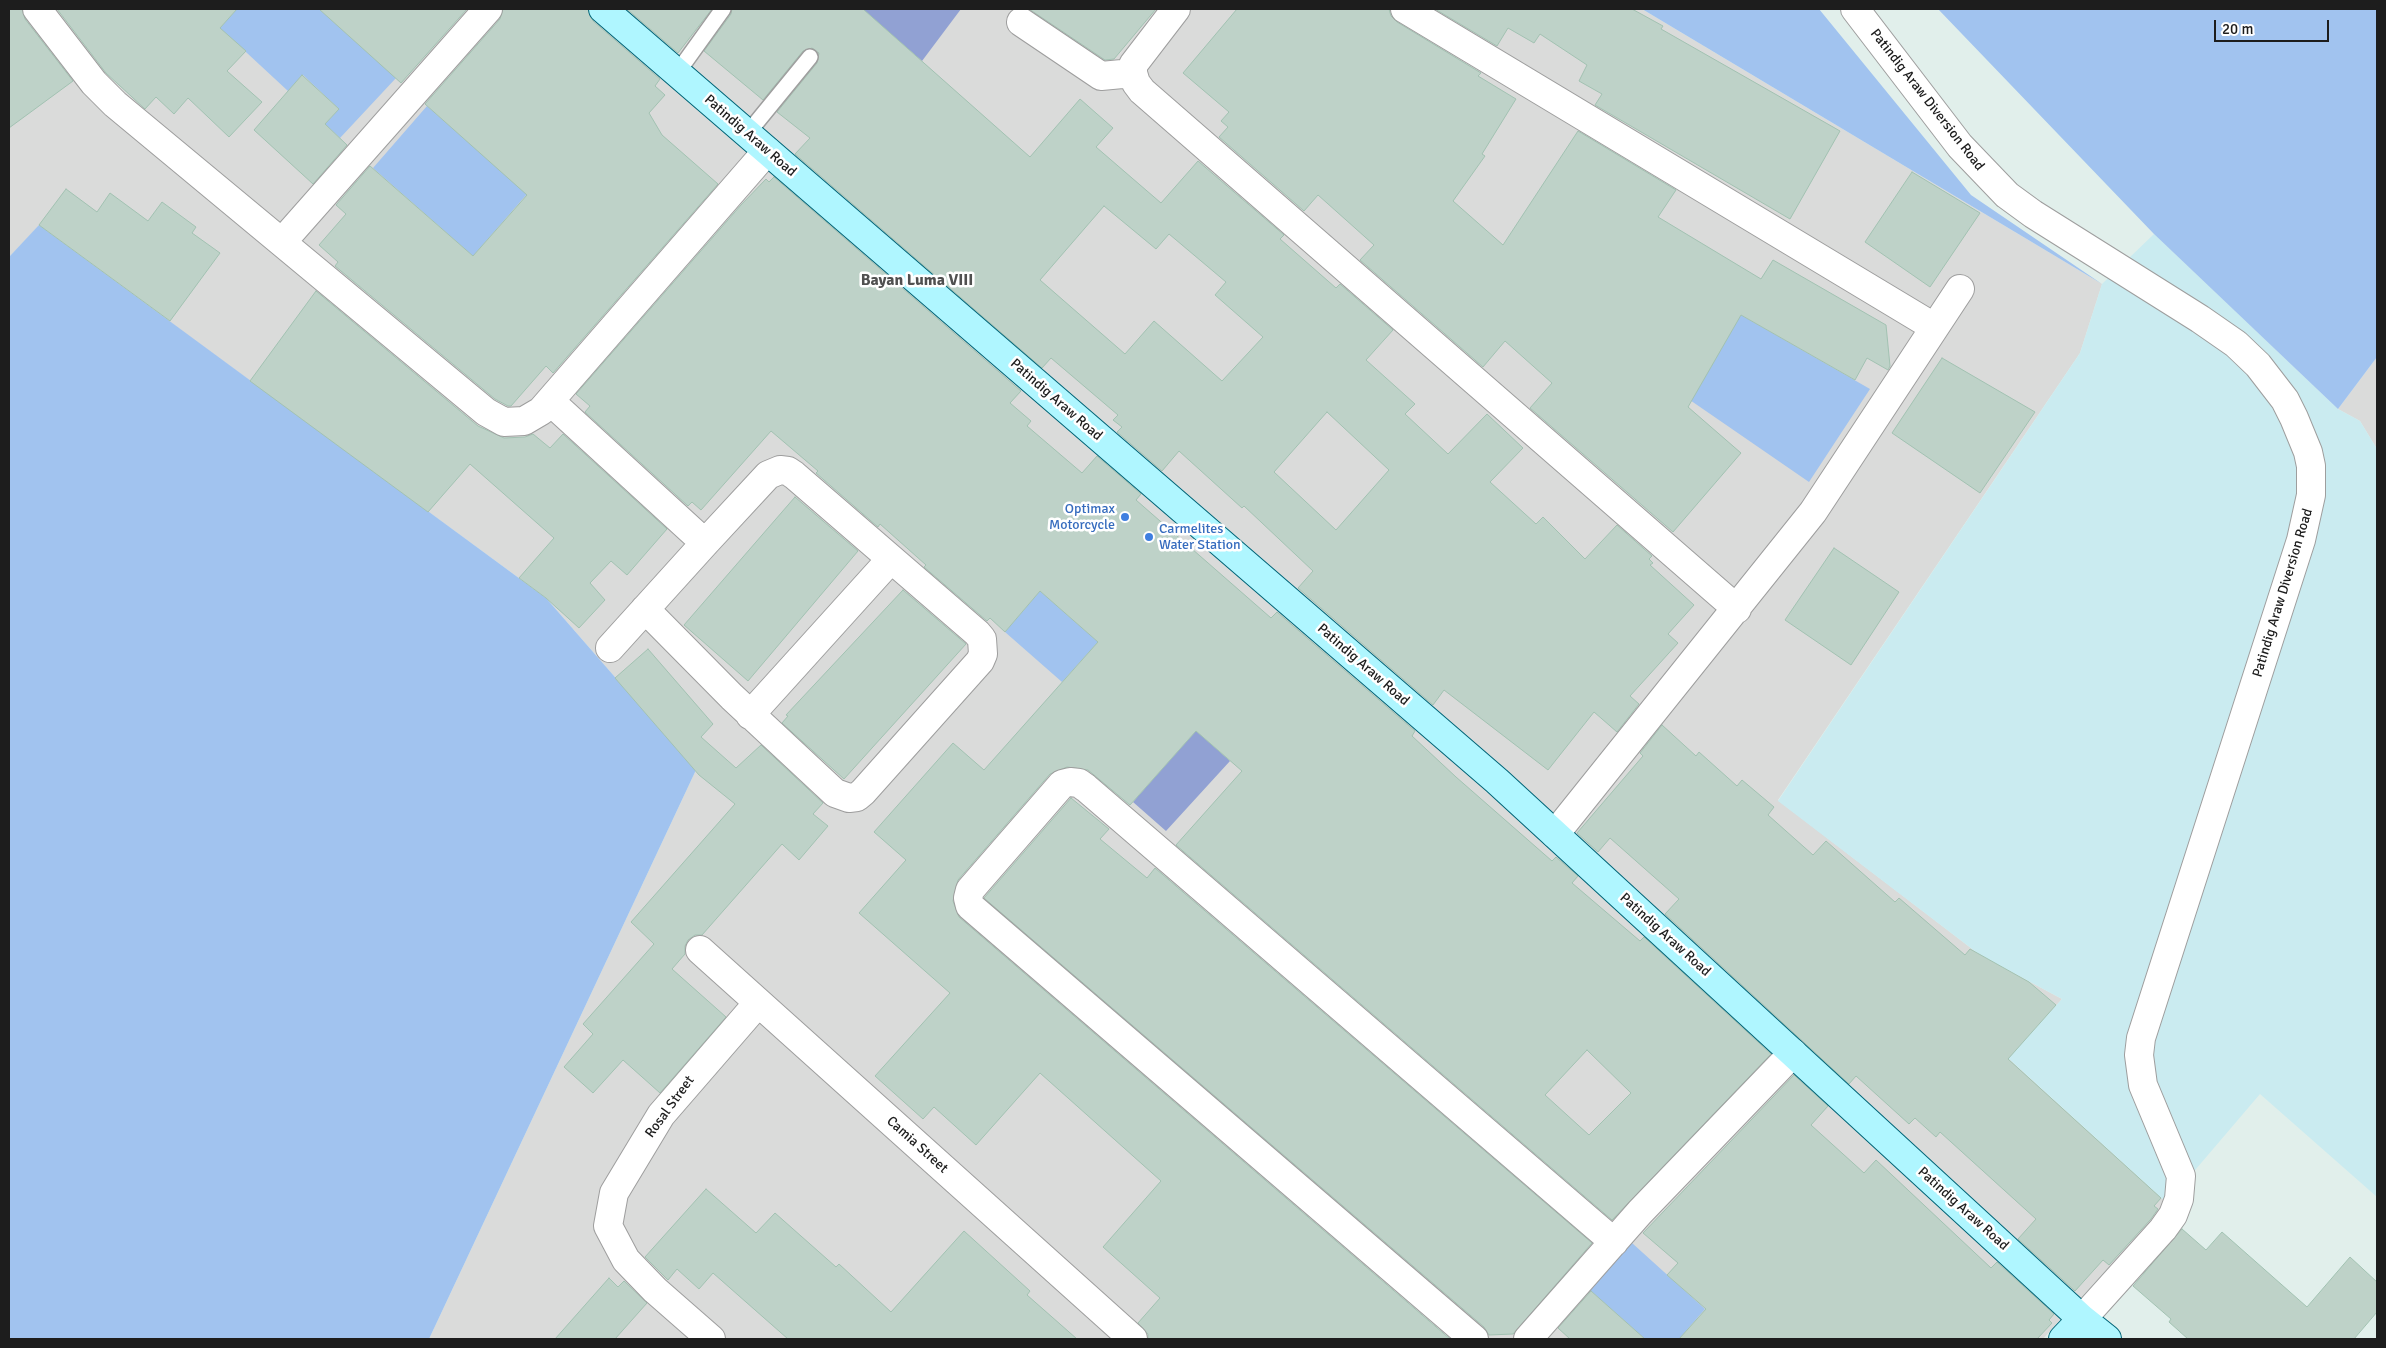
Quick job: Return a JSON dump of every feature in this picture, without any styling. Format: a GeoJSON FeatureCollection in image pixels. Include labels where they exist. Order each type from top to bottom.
{"type":"FeatureCollection","features":[{"type":"Feature","properties":{"kind":"main road","name":"Patindig Araw Road"},"geometry":{"type":"LineString","coordinates":[[603,9],[1438,729],[2107,1339]]}},
{"type":"Feature","properties":{"kind":"main road"},"geometry":{"type":"LineString","coordinates":[[2063,1339],[2082,1318]]}},
{"type":"Feature","properties":{"kind":"street"},"geometry":{"type":"LineString","coordinates":[[37,9],[94,83],[114,104],[494,418],[504,422],[524,421],[534,417],[550,401],[757,142]]}},
{"type":"Feature","properties":{"kind":"street"},"geometry":{"type":"LineString","coordinates":[[282,242],[488,9]]}},
{"type":"Feature","properties":{"kind":"street"},"geometry":{"type":"LineString","coordinates":[[1176,9],[1138,56],[1134,65],[1133,74],[1136,83],[1142,91],[1737,609]]}},
{"type":"Feature","properties":{"kind":"street"},"geometry":{"type":"LineString","coordinates":[[1406,9],[1934,327]]}},
{"type":"Feature","properties":{"kind":"street","name":"Patindig Araw Diversion Road"},"geometry":{"type":"LineString","coordinates":[[1855,9],[1960,146],[2007,195],[2041,219],[2200,319],[2236,344],[2258,365],[2285,400],[2302,433],[2310,459],[2312,495],[2306,522],[2141,1038],[2139,1055],[2143,1085],[2181,1176],[2179,1199],[2173,1215],[2163,1229],[2082,1318]]}},
{"type":"Feature","properties":{"kind":"street"},"geometry":{"type":"LineString","coordinates":[[1021,22],[1102,76],[1133,74]]}},
{"type":"Feature","properties":{"kind":"street"},"geometry":{"type":"LineString","coordinates":[[1555,834],[1737,609],[1822,499],[1960,289]]}},
{"type":"Feature","properties":{"kind":"street"},"geometry":{"type":"LineString","coordinates":[[550,401],[705,543]]}},
{"type":"Feature","properties":{"kind":"street"},"geometry":{"type":"LineString","coordinates":[[610,648],[645,609],[705,543],[768,475],[773,471],[780,470],[788,471],[794,475],[977,633],[982,639],[983,654],[980,661],[863,792],[857,797],[848,798],[835,793],[750,715],[645,609]]}},
{"type":"Feature","properties":{"kind":"street"},"geometry":{"type":"LineString","coordinates":[[750,715],[890,559]]}},
{"type":"Feature","properties":{"kind":"street"},"geometry":{"type":"LineString","coordinates":[[1474,1339],[970,906],[968,898],[970,890],[1062,784],[1070,782],[1086,788],[1614,1242]]}},
{"type":"Feature","properties":{"kind":"street","name":"Camia Street"},"geometry":{"type":"LineString","coordinates":[[700,950],[1133,1339]]}},
{"type":"Feature","properties":{"kind":"street","name":"Rosal Street"},"geometry":{"type":"LineString","coordinates":[[711,1339],[655,1290],[626,1260],[608,1226],[614,1192],[661,1116],[758,1003]]}},
{"type":"Feature","properties":{"kind":"street"},"geometry":{"type":"LineString","coordinates":[[1528,1339],[1614,1242],[1793,1053]]}},
{"type":"Feature","properties":{"kind":"lane"},"geometry":{"type":"LineString","coordinates":[[677,73],[724,9]]}},
{"type":"Feature","properties":{"kind":"lane"},"geometry":{"type":"LineString","coordinates":[[757,142],[810,58]]}},
{"type":"Feature","properties":{"kind":"shaded area"},"geometry":{"type":"Polygon","coordinates":[[[9,9],[1642,9],[2102,284],[2080,353],[1778,800],[1980,955],[2062,999],[2008,1058],[2167,1203],[2043,1339],[1853,1339],[1808,1298],[1770,1339],[1451,1339],[1378,1277],[1324,1324],[1310,1339],[429,1339],[696,770],[546,598],[39,226],[9,257],[9,9]]]}},
{"type":"Feature","properties":{"kind":"shaded area"},"geometry":{"type":"Polygon","coordinates":[[[237,9],[319,9],[396,78],[340,138],[325,124],[339,109],[303,75],[288,91],[220,28],[237,9]]]}},
{"type":"Feature","properties":{"kind":"shaded area"},"geometry":{"type":"Polygon","coordinates":[[[961,9],[922,61],[863,10],[961,9]]]}},
{"type":"Feature","properties":{"kind":"shaded area"},"geometry":{"type":"Polygon","coordinates":[[[1642,9],[1819,9],[1971,195],[2102,284],[1642,9]]]}},
{"type":"Feature","properties":{"kind":"shaded area"},"geometry":{"type":"Polygon","coordinates":[[[1938,9],[2377,9],[2377,357],[2338,409],[2154,234],[1938,9]]]}},
{"type":"Feature","properties":{"kind":"shaded area"},"geometry":{"type":"Polygon","coordinates":[[[427,106],[527,194],[473,256],[373,168],[427,106]]]}},
{"type":"Feature","properties":{"kind":"shaded area"},"geometry":{"type":"Polygon","coordinates":[[[39,225],[546,598],[696,770],[429,1339],[9,1339],[9,257],[39,225]]]}},
{"type":"Feature","properties":{"kind":"shaded area"},"geometry":{"type":"Polygon","coordinates":[[[2154,234],[2338,409],[2360,421],[2377,449],[2377,1197],[2260,1094],[2167,1203],[2008,1058],[2062,999],[1980,955],[1778,801],[2080,353],[2102,284],[2154,234]]]}},
{"type":"Feature","properties":{"kind":"shaded area"},"geometry":{"type":"Polygon","coordinates":[[[1741,315],[1870,389],[1809,482],[1687,398],[1741,315]]]}},
{"type":"Feature","properties":{"kind":"shaded area"},"geometry":{"type":"Polygon","coordinates":[[[2377,357],[2377,449],[2360,421],[2338,409],[2377,357]]]}},
{"type":"Feature","properties":{"kind":"shaded area"},"geometry":{"type":"Polygon","coordinates":[[[1040,591],[1098,642],[1062,682],[1005,632],[1040,591]]]}},
{"type":"Feature","properties":{"kind":"shaded area"},"geometry":{"type":"Polygon","coordinates":[[[1156,694],[1230,761],[1166,831],[1133,802],[1167,763],[1126,727],[1156,694]]]}},
{"type":"Feature","properties":{"kind":"shaded area"},"geometry":{"type":"Polygon","coordinates":[[[1632,1243],[1705,1309],[1679,1339],[1645,1339],[1590,1290],[1632,1243]]]}},
{"type":"Feature","properties":{"kind":"building"},"geometry":{"type":"Polygon","coordinates":[[[9,9],[22,9],[25,19],[73,81],[9,128],[9,9]]]}},
{"type":"Feature","properties":{"kind":"building"},"geometry":{"type":"Polygon","coordinates":[[[57,9],[237,9],[220,28],[246,51],[227,71],[262,102],[229,137],[188,98],[174,114],[156,97],[145,109],[106,73],[57,9]]]}},
{"type":"Feature","properties":{"kind":"building"},"geometry":{"type":"Polygon","coordinates":[[[319,9],[467,9],[401,83],[319,9]]]}},
{"type":"Feature","properties":{"kind":"building"},"geometry":{"type":"Polygon","coordinates":[[[503,9],[588,9],[593,21],[660,79],[655,86],[665,95],[649,113],[662,135],[718,184],[553,373],[546,366],[511,406],[495,399],[335,266],[338,262],[319,245],[346,214],[336,205],[370,166],[473,256],[527,195],[425,104],[500,19],[503,9]]]}},
{"type":"Feature","properties":{"kind":"building"},"geometry":{"type":"Polygon","coordinates":[[[627,9],[712,9],[678,53],[627,9]]]}},
{"type":"Feature","properties":{"kind":"building"},"geometry":{"type":"Polygon","coordinates":[[[732,9],[863,9],[1030,157],[1080,99],[1113,128],[1096,147],[1161,203],[1198,161],[1284,235],[1280,239],[1336,288],[1340,284],[1393,330],[1366,360],[1415,404],[1405,414],[1448,454],[1487,414],[1523,448],[1490,482],[1536,524],[1543,517],[1585,559],[1617,525],[1652,556],[1649,559],[1653,563],[1650,565],[1694,605],[1668,634],[1678,643],[1630,696],[1639,704],[1617,732],[1594,712],[1548,770],[1444,690],[1433,705],[1298,588],[1313,571],[1244,506],[1242,508],[1179,451],[1162,471],[1117,432],[1122,427],[1113,420],[1118,415],[1051,358],[1042,368],[795,154],[810,138],[777,112],[817,63],[819,53],[812,48],[803,51],[763,100],[704,51],[731,14],[732,9]],[[1104,206],[1040,280],[1125,354],[1154,321],[1222,381],[1263,337],[1215,295],[1226,282],[1169,234],[1156,249],[1104,206]],[[1327,412],[1274,472],[1336,530],[1389,470],[1327,412]]]}},
{"type":"Feature","properties":{"kind":"building"},"geometry":{"type":"Polygon","coordinates":[[[1029,9],[1156,9],[1114,59],[1105,60],[1029,9]]]}},
{"type":"Feature","properties":{"kind":"building"},"geometry":{"type":"Polygon","coordinates":[[[1237,9],[1389,9],[1391,16],[1397,22],[1481,73],[1478,76],[1516,99],[1482,154],[1485,156],[1453,201],[1503,245],[1578,131],[1676,190],[1658,217],[1761,279],[1773,260],[1886,325],[1890,366],[1888,370],[1867,358],[1855,380],[1741,315],[1688,407],[1741,453],[1673,532],[1530,408],[1552,383],[1505,341],[1483,367],[1360,260],[1374,245],[1318,195],[1304,211],[1219,137],[1228,127],[1221,121],[1229,112],[1183,73],[1237,9]]]}},
{"type":"Feature","properties":{"kind":"building"},"geometry":{"type":"Polygon","coordinates":[[[1435,9],[1632,9],[1663,26],[1661,29],[1840,131],[1790,219],[1595,105],[1602,94],[1579,81],[1587,65],[1540,34],[1534,43],[1508,28],[1497,46],[1435,9]]]}},
{"type":"Feature","properties":{"kind":"building"},"geometry":{"type":"Polygon","coordinates":[[[302,75],[339,109],[325,124],[347,145],[313,184],[254,130],[302,75]]]}},
{"type":"Feature","properties":{"kind":"building"},"geometry":{"type":"Polygon","coordinates":[[[1912,172],[1980,213],[1930,287],[1865,242],[1912,172]]]}},
{"type":"Feature","properties":{"kind":"building"},"geometry":{"type":"Polygon","coordinates":[[[774,177],[1021,391],[1010,403],[1031,421],[1027,426],[1082,473],[1097,456],[1141,494],[1136,500],[1271,618],[1277,612],[1415,731],[1412,736],[1456,777],[1552,861],[1556,857],[1578,876],[1572,883],[1640,941],[1644,937],[1771,1054],[1612,1220],[1176,845],[1242,771],[1196,731],[1130,805],[1088,770],[1067,767],[1050,774],[958,880],[953,901],[959,917],[1450,1339],[1148,1339],[1148,1334],[1138,1323],[1160,1298],[1103,1247],[1161,1181],[1040,1073],[976,1145],[934,1107],[923,1119],[875,1076],[950,993],[859,913],[906,860],[874,832],[953,743],[984,770],[1098,642],[1040,591],[1005,632],[990,618],[987,621],[924,567],[926,565],[880,524],[878,527],[816,473],[818,471],[771,431],[701,510],[692,502],[688,506],[585,412],[590,406],[576,394],[741,205],[766,179],[769,182],[774,177]],[[1587,1050],[1545,1095],[1589,1135],[1631,1093],[1587,1050]]]}},
{"type":"Feature","properties":{"kind":"building"},"geometry":{"type":"Polygon","coordinates":[[[66,189],[97,212],[110,193],[148,221],[162,202],[196,227],[192,233],[220,253],[170,321],[39,225],[66,189]]]}},
{"type":"Feature","properties":{"kind":"building"},"geometry":{"type":"Polygon","coordinates":[[[316,291],[478,426],[504,438],[525,437],[533,434],[550,448],[563,434],[667,529],[627,575],[611,561],[590,583],[605,600],[579,628],[546,598],[519,578],[554,538],[470,464],[428,512],[250,381],[316,291]]]}},
{"type":"Feature","properties":{"kind":"building"},"geometry":{"type":"Polygon","coordinates":[[[1942,358],[2035,412],[1980,493],[1892,433],[1942,358]]]}},
{"type":"Feature","properties":{"kind":"building"},"geometry":{"type":"Polygon","coordinates":[[[795,497],[858,551],[748,681],[684,625],[795,497]]]}},
{"type":"Feature","properties":{"kind":"building"},"geometry":{"type":"Polygon","coordinates":[[[1834,548],[1899,592],[1851,665],[1785,620],[1834,548]]]}},
{"type":"Feature","properties":{"kind":"building"},"geometry":{"type":"Polygon","coordinates":[[[903,590],[966,644],[844,779],[782,723],[788,716],[786,715],[903,590]]]}},
{"type":"Feature","properties":{"kind":"building"},"geometry":{"type":"Polygon","coordinates":[[[648,649],[713,724],[701,737],[736,768],[761,745],[823,803],[813,814],[828,826],[799,860],[782,844],[702,935],[695,935],[688,940],[685,946],[685,954],[672,969],[726,1017],[660,1093],[623,1060],[593,1093],[564,1067],[593,1034],[583,1024],[654,944],[631,922],[735,804],[699,775],[615,678],[648,649]]]}},
{"type":"Feature","properties":{"kind":"building"},"geometry":{"type":"Polygon","coordinates":[[[1662,725],[1696,756],[1699,752],[1737,786],[1742,780],[1774,807],[1768,815],[1813,855],[1826,841],[1895,902],[1899,898],[1965,955],[1970,949],[2029,982],[2056,1005],[2008,1059],[2161,1198],[2154,1206],[2158,1209],[2151,1219],[2109,1265],[2103,1260],[2075,1291],[2018,1239],[2036,1219],[1940,1132],[1936,1137],[1915,1118],[1909,1124],[1856,1076],[1849,1084],[1665,914],[1679,899],[1610,838],[1598,852],[1577,833],[1643,756],[1640,753],[1662,725]]]}},
{"type":"Feature","properties":{"kind":"building"},"geometry":{"type":"Polygon","coordinates":[[[1071,798],[1109,829],[1100,839],[1147,878],[1155,868],[1592,1243],[1513,1334],[1489,1335],[1484,1327],[984,898],[1071,798]]]}},
{"type":"Feature","properties":{"kind":"building"},"geometry":{"type":"Polygon","coordinates":[[[1794,1075],[1828,1106],[1811,1125],[1864,1173],[1876,1160],[1991,1268],[1997,1262],[2054,1314],[2049,1320],[2052,1323],[2037,1339],[1679,1339],[1706,1309],[1667,1275],[1678,1263],[1643,1233],[1794,1075]]]}},
{"type":"Feature","properties":{"kind":"building"},"geometry":{"type":"Polygon","coordinates":[[[706,1189],[756,1233],[775,1213],[836,1267],[839,1264],[891,1312],[964,1231],[1030,1291],[1027,1295],[1077,1339],[788,1339],[713,1273],[699,1289],[677,1269],[668,1280],[645,1257],[706,1189]]]}},
{"type":"Feature","properties":{"kind":"building"},"geometry":{"type":"Polygon","coordinates":[[[2182,1229],[2206,1250],[2222,1232],[2307,1307],[2350,1257],[2377,1282],[2377,1312],[2354,1339],[2188,1339],[2169,1322],[2171,1319],[2133,1286],[2182,1229]]]}},
{"type":"Feature","properties":{"kind":"building"},"geometry":{"type":"Polygon","coordinates":[[[609,1278],[618,1287],[624,1281],[647,1303],[615,1339],[555,1339],[609,1278]]]}},
{"type":"Feature","properties":{"kind":"building"},"geometry":{"type":"Polygon","coordinates":[[[1591,1291],[1645,1339],[1570,1339],[1558,1328],[1591,1291]]]}},
{"type":"Feature","properties":{"kind":"place","name":"Optimax Motorcycle"},"geometry":{"type":"Point","coordinates":[1125,517]}},
{"type":"Feature","properties":{"kind":"place","name":"Carmelites Water Station"},"geometry":{"type":"Point","coordinates":[1149,537]}},
{"type":"Feature","properties":{"kind":"district","name":"Bayan Luma VIII"},"geometry":{"type":"Point","coordinates":[917,281]}}]}
